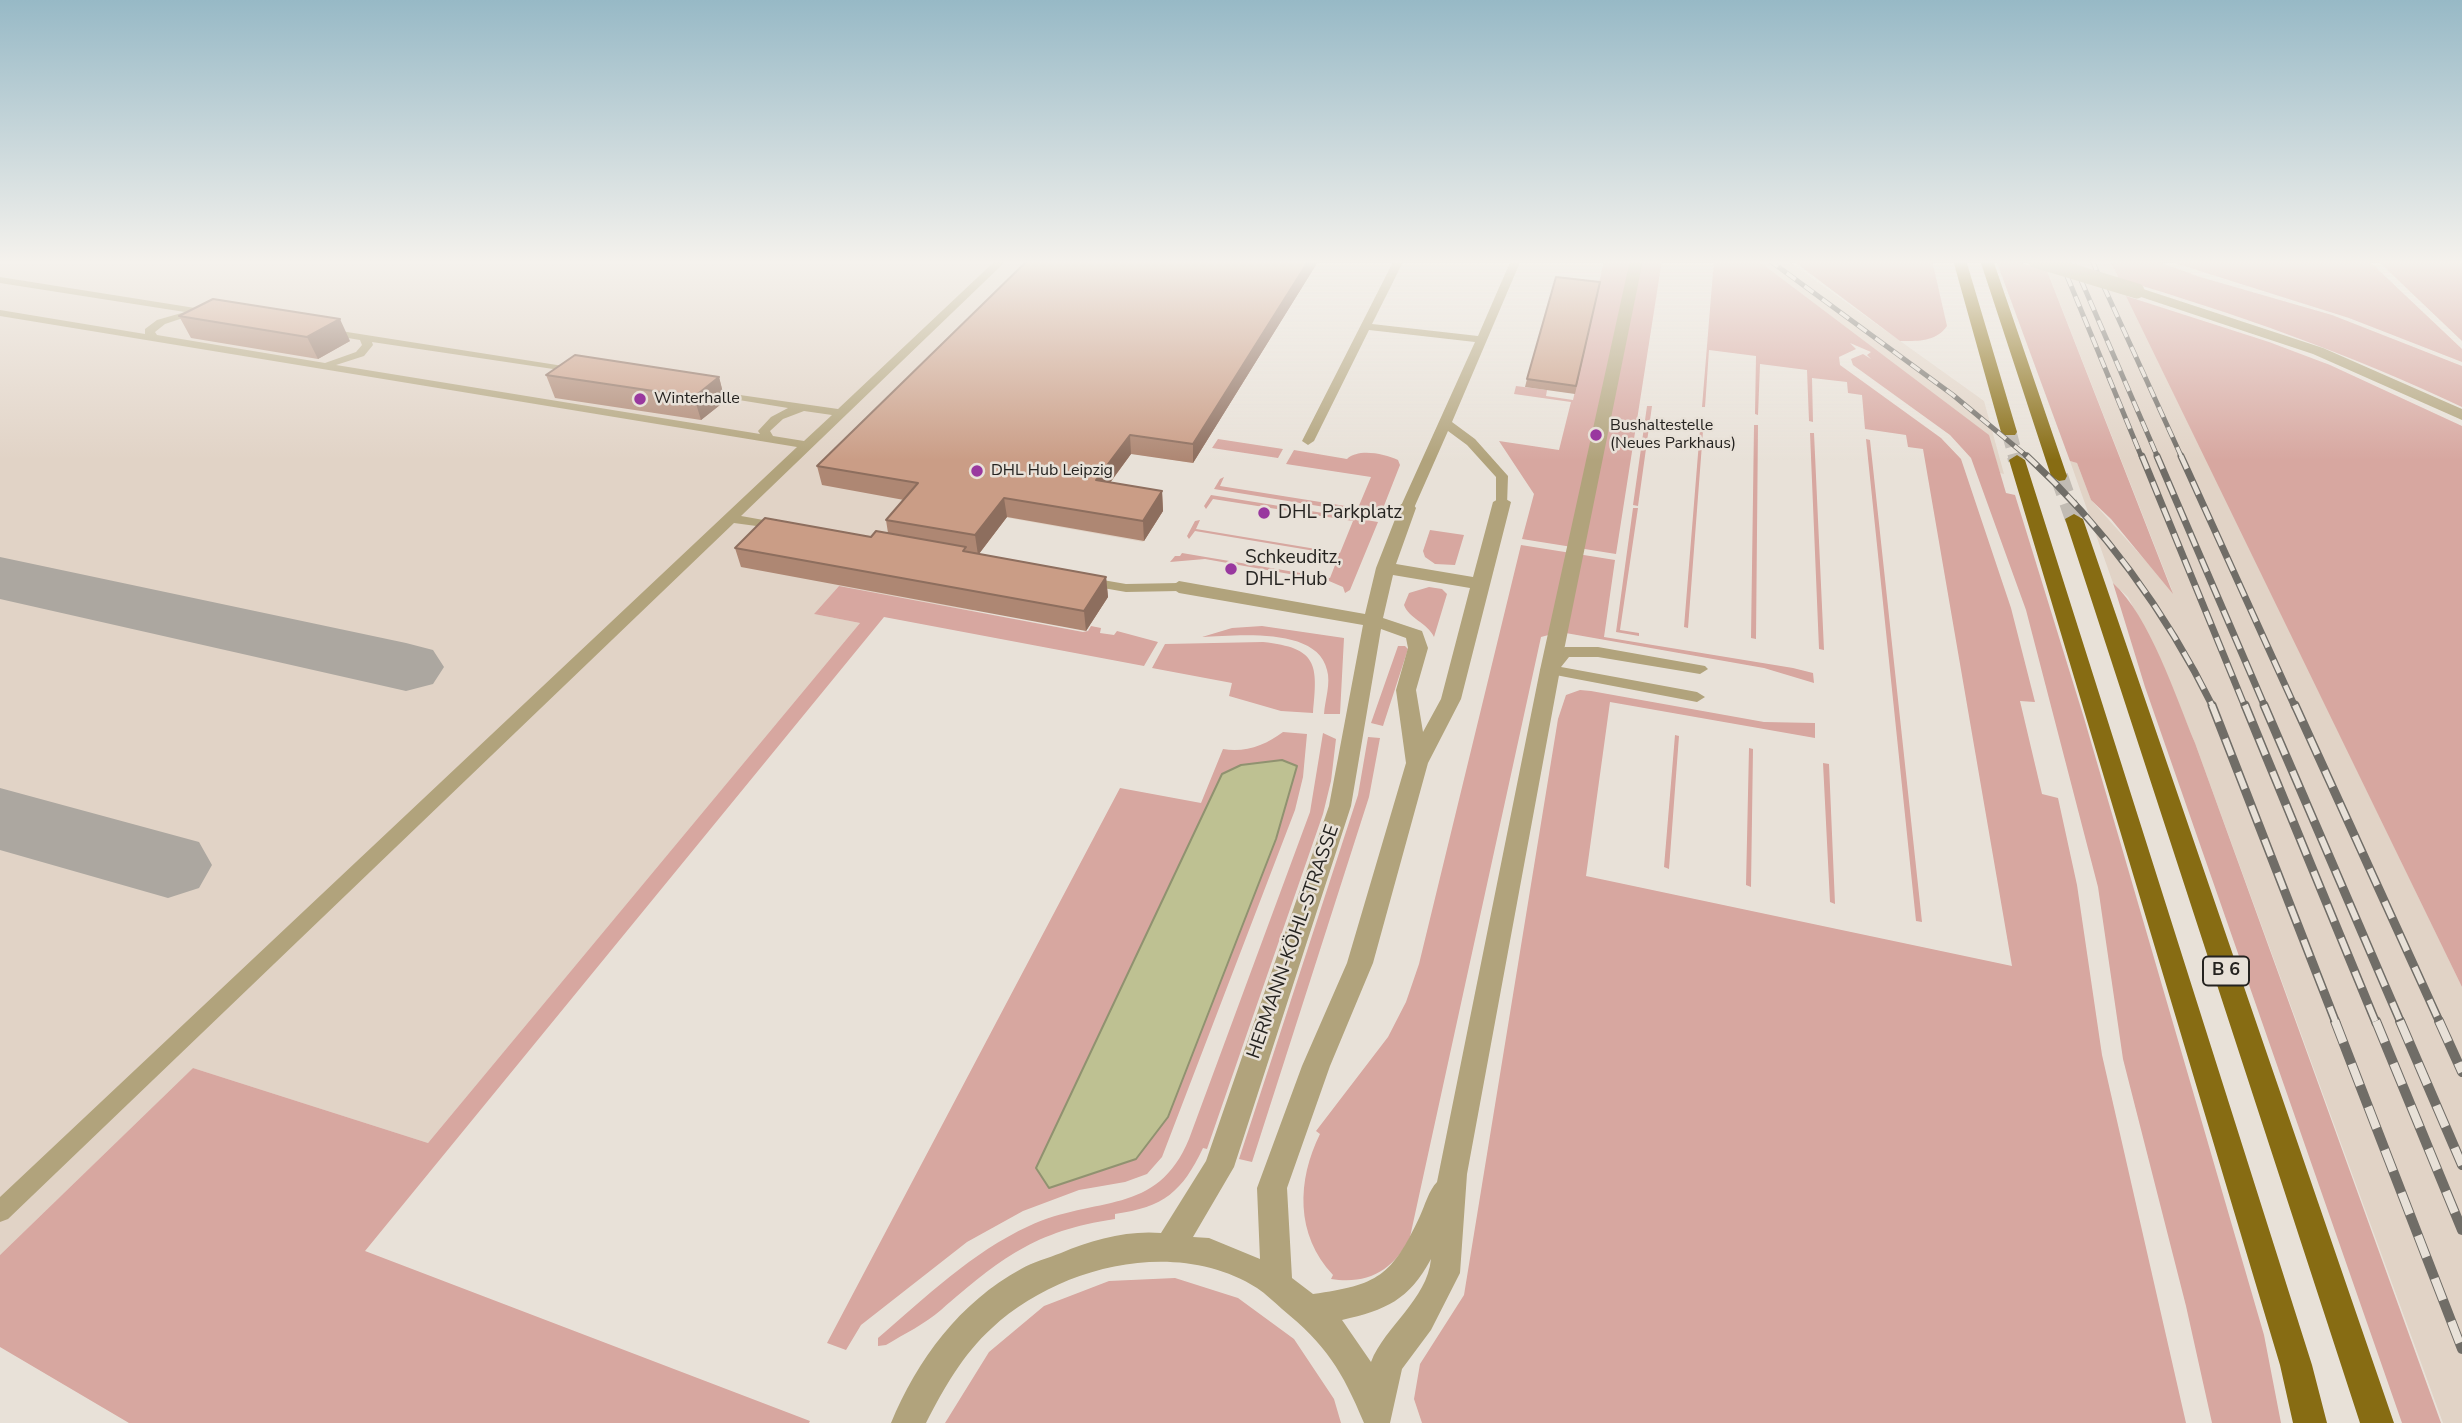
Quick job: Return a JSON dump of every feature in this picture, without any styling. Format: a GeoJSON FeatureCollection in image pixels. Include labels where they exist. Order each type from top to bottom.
{"type":"FeatureCollection","features":[{"type":"Feature","properties":{"kind":"main road","name":"B 6"},"geometry":{"type":"LineString","coordinates":[[1978,326],[2296,1365],[2310,1423]]}},
{"type":"Feature","properties":{"kind":"main road"},"geometry":{"type":"LineString","coordinates":[[2008,326],[2059,476]]}},
{"type":"Feature","properties":{"kind":"main road","name":"B 6"},"geometry":{"type":"LineString","coordinates":[[2074,519],[2377,1423]]}},
{"type":"Feature","properties":{"kind":"street"},"geometry":{"type":"LineString","coordinates":[[1378,1416],[1388,1361],[1420,1319],[1445,1273],[1452,1174],[1550,670],[1623,326]]}},
{"type":"Feature","properties":{"kind":"street"},"geometry":{"type":"LineString","coordinates":[[2244,326],[2318,351],[2462,415]]}},
{"type":"Feature","properties":{"kind":"street"},"geometry":{"type":"LineString","coordinates":[[1277,1283],[1272,1188],[1316,1066],[1360,963],[1417,762],[1451,698],[1502,502]]}},
{"type":"Feature","properties":{"kind":"street","name":"HERMANN-KÖHL-STRASSE"},"geometry":{"type":"LineString","coordinates":[[1170,1246],[1219,1167],[1340,806],[1373,621],[1385,568],[1407,508]]}},
{"type":"Feature","properties":{"kind":"street"},"geometry":{"type":"LineString","coordinates":[[1385,568],[1480,584]]}},
{"type":"Feature","properties":{"kind":"street"},"geometry":{"type":"LineString","coordinates":[[1179,587],[1373,621],[1415,635],[1418,648],[1406,690],[1417,762]]}},
{"type":"Feature","properties":{"kind":"street"},"geometry":{"type":"LineString","coordinates":[[1310,1310],[1351,1304],[1396,1284],[1429,1232],[1452,1174]]}},
{"type":"Feature","properties":{"kind":"street"},"geometry":{"type":"LineString","coordinates":[[908,1423],[935,1370],[961,1335],[991,1306],[1024,1283],[1059,1264],[1096,1253],[1133,1247],[1170,1246],[1208,1252],[1277,1283],[1310,1310],[1337,1338],[1359,1372],[1378,1416]]}},
{"type":"Feature","properties":{"kind":"lane"},"geometry":{"type":"LineString","coordinates":[[82,326],[807,445]]}},
{"type":"Feature","properties":{"kind":"lane"},"geometry":{"type":"LineString","coordinates":[[153,338],[149,331],[156,326]]}},
{"type":"Feature","properties":{"kind":"lane"},"geometry":{"type":"LineString","coordinates":[[0,1212],[932,326]]}},
{"type":"Feature","properties":{"kind":"lane"},"geometry":{"type":"LineString","coordinates":[[1407,508],[1488,326]]}},
{"type":"Feature","properties":{"kind":"lane"},"geometry":{"type":"LineString","coordinates":[[1308,440],[1367,327],[1482,340]]}},
{"type":"Feature","properties":{"kind":"lane"},"geometry":{"type":"LineString","coordinates":[[310,329],[584,373]]}},
{"type":"Feature","properties":{"kind":"lane"},"geometry":{"type":"LineString","coordinates":[[317,365],[341,362],[359,354],[369,345],[364,338]]}},
{"type":"Feature","properties":{"kind":"lane"},"geometry":{"type":"LineString","coordinates":[[694,390],[841,413]]}},
{"type":"Feature","properties":{"kind":"lane"},"geometry":{"type":"LineString","coordinates":[[769,439],[764,431],[771,421],[786,412],[804,407]]}},
{"type":"Feature","properties":{"kind":"lane"},"geometry":{"type":"LineString","coordinates":[[1446,423],[1471,442],[1502,476],[1502,502]]}},
{"type":"Feature","properties":{"kind":"lane"},"geometry":{"type":"LineString","coordinates":[[732,518],[800,530]]}},
{"type":"Feature","properties":{"kind":"lane"},"geometry":{"type":"LineString","coordinates":[[1068,578],[1126,588],[1179,587]]}},
{"type":"Feature","properties":{"kind":"lane"},"geometry":{"type":"LineString","coordinates":[[1697,697],[1550,670],[1565,652],[1598,652],[1700,669]]}},
{"type":"Feature","properties":{"kind":"shaded area"},"geometry":{"type":"Polygon","coordinates":[[[0,326],[1278,326],[1193,463],[1126,453],[1118,465],[1122,466],[1107,486],[1163,511],[1143,542],[992,515],[891,538],[998,578],[973,611],[839,586],[814,614],[860,623],[428,1143],[193,1068],[0,1255],[0,326]]]}},
{"type":"Feature","properties":{"kind":"shaded area"},"geometry":{"type":"Polygon","coordinates":[[[1590,326],[1652,326],[1616,554],[1522,539],[1534,494],[1499,441],[1559,450],[1571,402],[1514,394],[1516,386],[1547,390],[1546,396],[1573,400],[1590,326]]]}},
{"type":"Feature","properties":{"kind":"shaded area"},"geometry":{"type":"Polygon","coordinates":[[[1709,326],[1845,326],[1989,435],[2006,493],[2015,495],[2084,718],[2264,1335],[2281,1423],[2212,1423],[2186,1306],[2123,1059],[2098,887],[2026,610],[1971,458],[1950,435],[1853,365],[1851,359],[1863,354],[1871,359],[1867,355],[1871,352],[1850,343],[1856,349],[1839,357],[1840,365],[1941,438],[1961,459],[2011,608],[2035,702],[2020,701],[2042,794],[2058,798],[2077,885],[2102,1055],[2186,1423],[1422,1423],[1414,1399],[1420,1364],[1464,1295],[1558,719],[1566,695],[1580,690],[1591,691],[1764,722],[1815,723],[1815,738],[1610,702],[1586,876],[2012,966],[1923,449],[1908,447],[1906,435],[1865,429],[1862,395],[1848,393],[1847,382],[1812,378],[1813,422],[1809,421],[1807,370],[1760,364],[1758,415],[1755,414],[1756,356],[1709,350],[1705,407],[1702,407],[1709,326]]]}},
{"type":"Feature","properties":{"kind":"shaded area"},"geometry":{"type":"Polygon","coordinates":[[[1839,326],[1880,326],[1984,401],[2004,474],[2000,473],[1992,447],[1933,397],[1839,326]]]}},
{"type":"Feature","properties":{"kind":"shaded area"},"geometry":{"type":"Polygon","coordinates":[[[1881,326],[1947,326],[1932,338],[1900,341],[1881,326]]]}},
{"type":"Feature","properties":{"kind":"shaded area"},"geometry":{"type":"Polygon","coordinates":[[[2020,326],[2069,326],[2173,594],[2111,519],[2091,500],[2077,463],[2070,461],[2020,326]]]}},
{"type":"Feature","properties":{"kind":"shaded area"},"geometry":{"type":"Polygon","coordinates":[[[2069,326],[2142,326],[2462,987],[2462,1423],[2443,1423],[2195,743],[2159,657],[2128,597],[2113,583],[2070,461],[2077,463],[2091,500],[2172,590],[2069,326]]]}},
{"type":"Feature","properties":{"kind":"shaded area"},"geometry":{"type":"Polygon","coordinates":[[[2141,326],[2221,326],[2330,365],[2462,426],[2462,987],[2141,326]]]}},
{"type":"Feature","properties":{"kind":"shaded area"},"geometry":{"type":"Polygon","coordinates":[[[2264,326],[2361,326],[2462,366],[2462,407],[2378,369],[2264,326]]]}},
{"type":"Feature","properties":{"kind":"shaded area"},"geometry":{"type":"Polygon","coordinates":[[[2371,326],[2438,326],[2462,349],[2462,362],[2371,326]]]}},
{"type":"Feature","properties":{"kind":"shaded area"},"geometry":{"type":"Polygon","coordinates":[[[2447,326],[2462,326],[2462,341],[2447,326]]]}},
{"type":"Feature","properties":{"kind":"shaded area"},"geometry":{"type":"Polygon","coordinates":[[[1647,406],[1652,406],[1638,506],[1633,505],[1647,406]]]}},
{"type":"Feature","properties":{"kind":"shaded area"},"geometry":{"type":"Polygon","coordinates":[[[1701,417],[1704,418],[1688,628],[1684,627],[1701,417]]]}},
{"type":"Feature","properties":{"kind":"shaded area"},"geometry":{"type":"Polygon","coordinates":[[[1754,425],[1758,425],[1756,639],[1751,638],[1754,425]]]}},
{"type":"Feature","properties":{"kind":"shaded area"},"geometry":{"type":"Polygon","coordinates":[[[1810,433],[1814,433],[1824,650],[1819,649],[1810,433]]]}},
{"type":"Feature","properties":{"kind":"shaded area"},"geometry":{"type":"Polygon","coordinates":[[[1218,439],[1283,449],[1278,458],[1212,448],[1218,439]]]}},
{"type":"Feature","properties":{"kind":"shaded area"},"geometry":{"type":"Polygon","coordinates":[[[1866,439],[1870,440],[1922,922],[1916,921],[1866,439]]]}},
{"type":"Feature","properties":{"kind":"shaded area"},"geometry":{"type":"Polygon","coordinates":[[[1294,450],[1347,459],[1358,454],[1372,453],[1398,460],[1400,465],[1380,516],[1214,489],[1224,477],[1220,486],[1358,508],[1371,477],[1286,464],[1294,450]]]}},
{"type":"Feature","properties":{"kind":"shaded area"},"geometry":{"type":"Polygon","coordinates":[[[1211,495],[1378,522],[1350,590],[1345,593],[1343,587],[1329,581],[1205,559],[1170,562],[1182,553],[1330,578],[1339,555],[1195,531],[1189,539],[1187,536],[1195,521],[1200,520],[1196,529],[1340,553],[1353,521],[1213,499],[1206,509],[1204,506],[1211,495]]]}},
{"type":"Feature","properties":{"kind":"shaded area"},"geometry":{"type":"Polygon","coordinates":[[[1633,508],[1638,508],[1620,630],[1639,633],[1639,636],[1616,632],[1633,508]]]}},
{"type":"Feature","properties":{"kind":"shaded area"},"geometry":{"type":"Polygon","coordinates":[[[1430,530],[1464,535],[1455,565],[1435,564],[1425,557],[1423,551],[1430,530]]]}},
{"type":"Feature","properties":{"kind":"shaded area"},"geometry":{"type":"Polygon","coordinates":[[[1521,545],[1615,560],[1604,637],[1793,668],[1813,673],[1814,683],[1764,668],[1560,632],[1541,637],[1410,1237],[1396,1258],[1378,1273],[1357,1280],[1331,1279],[1333,1275],[1312,1243],[1304,1207],[1307,1170],[1320,1134],[1316,1131],[1388,1037],[1406,1002],[1419,964],[1521,545]]]}},
{"type":"Feature","properties":{"kind":"shaded area"},"geometry":{"type":"Polygon","coordinates":[[[2113,583],[2139,616],[2150,636],[2195,743],[2441,1423],[2402,1423],[2145,687],[2113,583]]]}},
{"type":"Feature","properties":{"kind":"shaded area"},"geometry":{"type":"Polygon","coordinates":[[[839,586],[1083,632],[1088,631],[1091,626],[1101,628],[1100,633],[1114,635],[1117,631],[1158,642],[1144,666],[884,617],[365,1251],[810,1421],[809,1423],[129,1423],[0,1347],[0,1255],[193,1068],[428,1143],[860,623],[814,614],[839,586]]]}},
{"type":"Feature","properties":{"kind":"shaded area"},"geometry":{"type":"Polygon","coordinates":[[[1429,587],[1442,589],[1447,594],[1434,637],[1404,605],[1409,593],[1429,587]]]}},
{"type":"Feature","properties":{"kind":"shaded area"},"geometry":{"type":"Polygon","coordinates":[[[1262,626],[1344,638],[1340,714],[1324,714],[1327,670],[1320,656],[1308,646],[1292,640],[1253,635],[1202,637],[1232,628],[1262,626]]]}},
{"type":"Feature","properties":{"kind":"shaded area"},"geometry":{"type":"Polygon","coordinates":[[[1263,642],[1295,649],[1311,661],[1315,682],[1313,713],[1281,711],[1229,696],[1232,683],[1152,668],[1165,644],[1263,642]]]}},
{"type":"Feature","properties":{"kind":"shaded area"},"geometry":{"type":"Polygon","coordinates":[[[1398,646],[1408,649],[1383,726],[1371,723],[1398,646]]]}},
{"type":"Feature","properties":{"kind":"shaded area"},"geometry":{"type":"Polygon","coordinates":[[[1283,732],[1307,734],[1303,777],[1295,810],[1162,1157],[1147,1174],[1125,1182],[1079,1190],[1023,1211],[967,1242],[861,1325],[846,1350],[827,1343],[1120,788],[1201,803],[1223,749],[1255,747],[1283,732]]]}},
{"type":"Feature","properties":{"kind":"shaded area"},"geometry":{"type":"Polygon","coordinates":[[[1323,733],[1336,739],[1331,781],[1323,814],[1207,1149],[1203,1148],[1179,1186],[1159,1202],[1115,1214],[1115,1219],[1062,1231],[1020,1250],[982,1276],[928,1320],[886,1345],[878,1346],[878,1338],[950,1277],[988,1249],[1029,1226],[1142,1193],[1160,1181],[1176,1164],[1189,1139],[1310,812],[1323,733]]]}},
{"type":"Feature","properties":{"kind":"shaded area"},"geometry":{"type":"Polygon","coordinates":[[[1675,735],[1679,736],[1669,869],[1664,867],[1675,735]]]}},
{"type":"Feature","properties":{"kind":"shaded area"},"geometry":{"type":"Polygon","coordinates":[[[1368,737],[1380,738],[1369,797],[1252,1162],[1239,1159],[1358,795],[1368,737]]]}},
{"type":"Feature","properties":{"kind":"shaded area"},"geometry":{"type":"Polygon","coordinates":[[[1749,748],[1753,749],[1751,887],[1746,885],[1749,748]]]}},
{"type":"Feature","properties":{"kind":"shaded area"},"geometry":{"type":"Polygon","coordinates":[[[1282,760],[1297,766],[1276,839],[1168,1117],[1136,1159],[1049,1188],[1036,1168],[1222,774],[1241,765],[1282,760]]]}},
{"type":"Feature","properties":{"kind":"shaded area"},"geometry":{"type":"Polygon","coordinates":[[[1823,763],[1829,764],[1835,904],[1830,902],[1823,763]]]}},
{"type":"Feature","properties":{"kind":"shaded area"},"geometry":{"type":"Polygon","coordinates":[[[1175,1278],[1238,1298],[1294,1339],[1334,1399],[1341,1423],[945,1423],[989,1352],[1044,1306],[1109,1281],[1175,1278]]]}},
{"type":"Feature","properties":{"kind":"building"},"geometry":{"type":"Polygon","coordinates":[[[242,326],[326,326],[307,337],[242,326]]]}},
{"type":"Feature","properties":{"kind":"building"},"geometry":{"type":"Polygon","coordinates":[[[960,326],[1267,326],[1193,444],[1130,435],[1096,480],[1162,491],[1143,521],[1004,498],[975,535],[886,520],[918,483],[817,466],[960,326]]]}},
{"type":"Feature","properties":{"kind":"building"},"geometry":{"type":"Polygon","coordinates":[[[1542,326],[1590,326],[1576,386],[1527,379],[1542,326]]]}},
{"type":"Feature","properties":{"kind":"building"},"geometry":{"type":"Polygon","coordinates":[[[575,355],[719,377],[694,397],[546,375],[575,355]]]}},
{"type":"Feature","properties":{"kind":"building"},"geometry":{"type":"Polygon","coordinates":[[[765,518],[871,537],[876,531],[966,547],[963,551],[1106,577],[1084,611],[735,548],[765,518]]]}},
{"type":"Feature","properties":{"kind":"taxiway"},"geometry":{"type":"LineString","coordinates":[[0,578],[406,667]]}},
{"type":"Feature","properties":{"kind":"taxiway"},"geometry":{"type":"LineString","coordinates":[[0,819],[168,865]]}},
{"type":"Feature","properties":{"kind":"tunnel"},"geometry":{"type":"LineString","coordinates":[[2009,432],[2016,458]]}},
{"type":"Feature","properties":{"kind":"tunnel"},"geometry":{"type":"LineString","coordinates":[[2016,456],[2017,460]]}},
{"type":"Feature","properties":{"kind":"tunnel"},"geometry":{"type":"LineString","coordinates":[[2059,476],[2074,519]]}},
{"type":"Feature","properties":{"kind":"railway"},"geometry":{"type":"LineString","coordinates":[[1860,326],[1953,395],[2029,458]]}},
{"type":"Feature","properties":{"kind":"railway"},"geometry":{"type":"LineString","coordinates":[[2088,326],[2142,458]]}},
{"type":"Feature","properties":{"kind":"railway"},"geometry":{"type":"LineString","coordinates":[[2101,326],[2158,458]]}},
{"type":"Feature","properties":{"kind":"railway"},"geometry":{"type":"LineString","coordinates":[[2122,326],[2182,458]]}},
{"type":"Feature","properties":{"kind":"railway"},"geometry":{"type":"LineString","coordinates":[[2142,456],[2245,707]]}},
{"type":"Feature","properties":{"kind":"railway"},"geometry":{"type":"LineString","coordinates":[[2157,456],[2265,707]]}},
{"type":"Feature","properties":{"kind":"railway"},"geometry":{"type":"LineString","coordinates":[[2181,456],[2295,707]]}},
{"type":"Feature","properties":{"kind":"railway"},"geometry":{"type":"LineString","coordinates":[[2029,458],[2082,512],[2132,573],[2175,638],[2212,705]]}},
{"type":"Feature","properties":{"kind":"railway"},"geometry":{"type":"LineString","coordinates":[[2212,705],[2336,1023]]}},
{"type":"Feature","properties":{"kind":"railway"},"geometry":{"type":"LineString","coordinates":[[2245,705],[2376,1023]]}},
{"type":"Feature","properties":{"kind":"railway"},"geometry":{"type":"LineString","coordinates":[[2264,705],[2401,1023]]}},
{"type":"Feature","properties":{"kind":"railway"},"geometry":{"type":"LineString","coordinates":[[2295,705],[2440,1023]]}},
{"type":"Feature","properties":{"kind":"railway"},"geometry":{"type":"LineString","coordinates":[[2335,1021],[2462,1349]]}},
{"type":"Feature","properties":{"kind":"railway"},"geometry":{"type":"LineString","coordinates":[[2376,1021],[2462,1230]]}},
{"type":"Feature","properties":{"kind":"railway"},"geometry":{"type":"LineString","coordinates":[[2400,1021],[2462,1165]]}},
{"type":"Feature","properties":{"kind":"railway"},"geometry":{"type":"LineString","coordinates":[[2439,1021],[2462,1072]]}},
{"type":"Feature","properties":{"kind":"place","name":"Winterhalle"},"geometry":{"type":"Point","coordinates":[640,399]}},
{"type":"Feature","properties":{"kind":"place","name":"Bushaltestelle (Neues Parkhaus)"},"geometry":{"type":"Point","coordinates":[1596,435]}},
{"type":"Feature","properties":{"kind":"place","name":"DHL Hub Leipzig"},"geometry":{"type":"Point","coordinates":[977,471]}},
{"type":"Feature","properties":{"kind":"place","name":"DHL Parkplatz"},"geometry":{"type":"Point","coordinates":[1264,513]}},
{"type":"Feature","properties":{"kind":"place","name":"Schkeuditz, DHL-Hub"},"geometry":{"type":"Point","coordinates":[1231,569]}}]}
